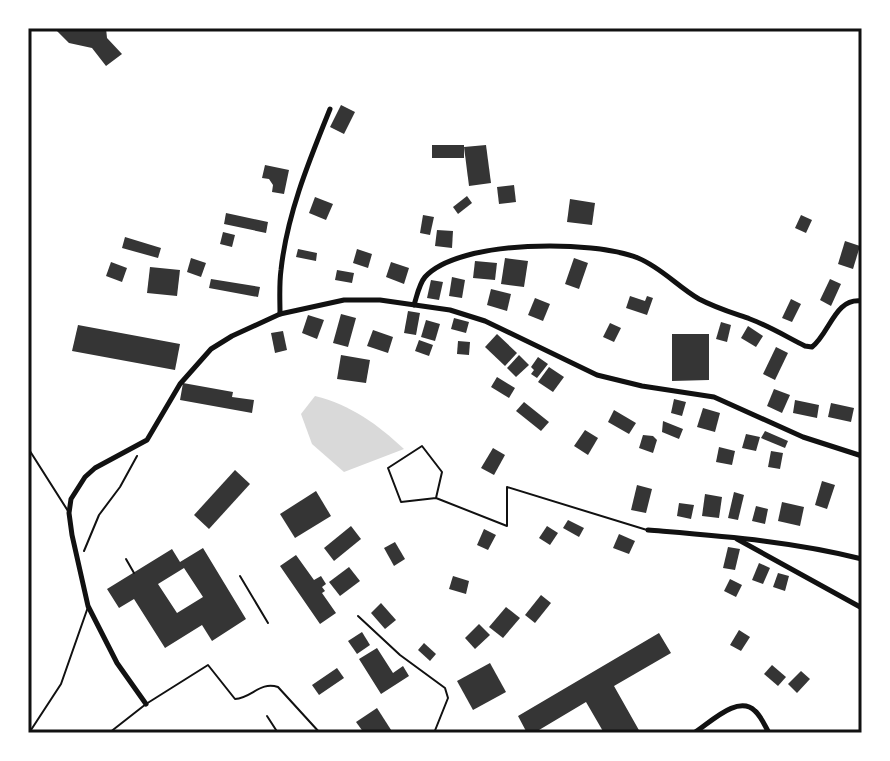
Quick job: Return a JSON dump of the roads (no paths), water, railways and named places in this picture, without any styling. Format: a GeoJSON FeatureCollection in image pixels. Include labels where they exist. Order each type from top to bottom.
{"type":"FeatureCollection","features":[{"type":"Feature","properties":{"kind":"street"},"geometry":{"type":"LineString","coordinates":[[280,314],[280,272],[289,225],[304,175],[330,109]]}},
{"type":"Feature","properties":{"kind":"street"},"geometry":{"type":"LineString","coordinates":[[414,305],[425,277],[454,260],[476,253],[570,244],[638,258],[669,275],[695,297],[715,308],[753,320],[805,346],[812,347],[821,341],[847,302],[862,301]]}},
{"type":"Feature","properties":{"kind":"street"},"geometry":{"type":"LineString","coordinates":[[146,704],[117,663],[88,606],[69,513],[71,499],[95,468],[147,440],[180,384],[211,349],[280,314],[344,300],[380,300],[450,310],[485,321],[597,375],[642,386],[714,397],[778,427],[862,456]]}},
{"type":"Feature","properties":{"kind":"street"},"geometry":{"type":"LineString","coordinates":[[648,530],[822,549],[862,559]]}},
{"type":"Feature","properties":{"kind":"street"},"geometry":{"type":"LineString","coordinates":[[732,537],[862,608]]}},
{"type":"Feature","properties":{"kind":"street"},"geometry":{"type":"LineString","coordinates":[[694,733],[736,705],[756,712],[769,733]]}},
{"type":"Feature","properties":{"kind":"lane"},"geometry":{"type":"LineString","coordinates":[[436,498],[442,472],[422,446],[388,468],[401,502],[436,498],[507,526],[507,487],[648,530]]}},
{"type":"Feature","properties":{"kind":"lane"},"geometry":{"type":"LineString","coordinates":[[28,448],[69,513]]}},
{"type":"Feature","properties":{"kind":"lane"},"geometry":{"type":"LineString","coordinates":[[29,733],[61,684],[88,606]]}},
{"type":"Feature","properties":{"kind":"lane"},"geometry":{"type":"LineString","coordinates":[[358,616],[400,655],[449,693],[434,733]]}},
{"type":"Feature","properties":{"kind":"lane"},"geometry":{"type":"LineString","coordinates":[[109,733],[146,704],[208,665],[235,699],[243,698],[261,686],[269,684],[278,687],[320,733]]}},
{"type":"Feature","properties":{"kind":"lane"},"geometry":{"type":"LineString","coordinates":[[267,716],[278,733]]}}]}
